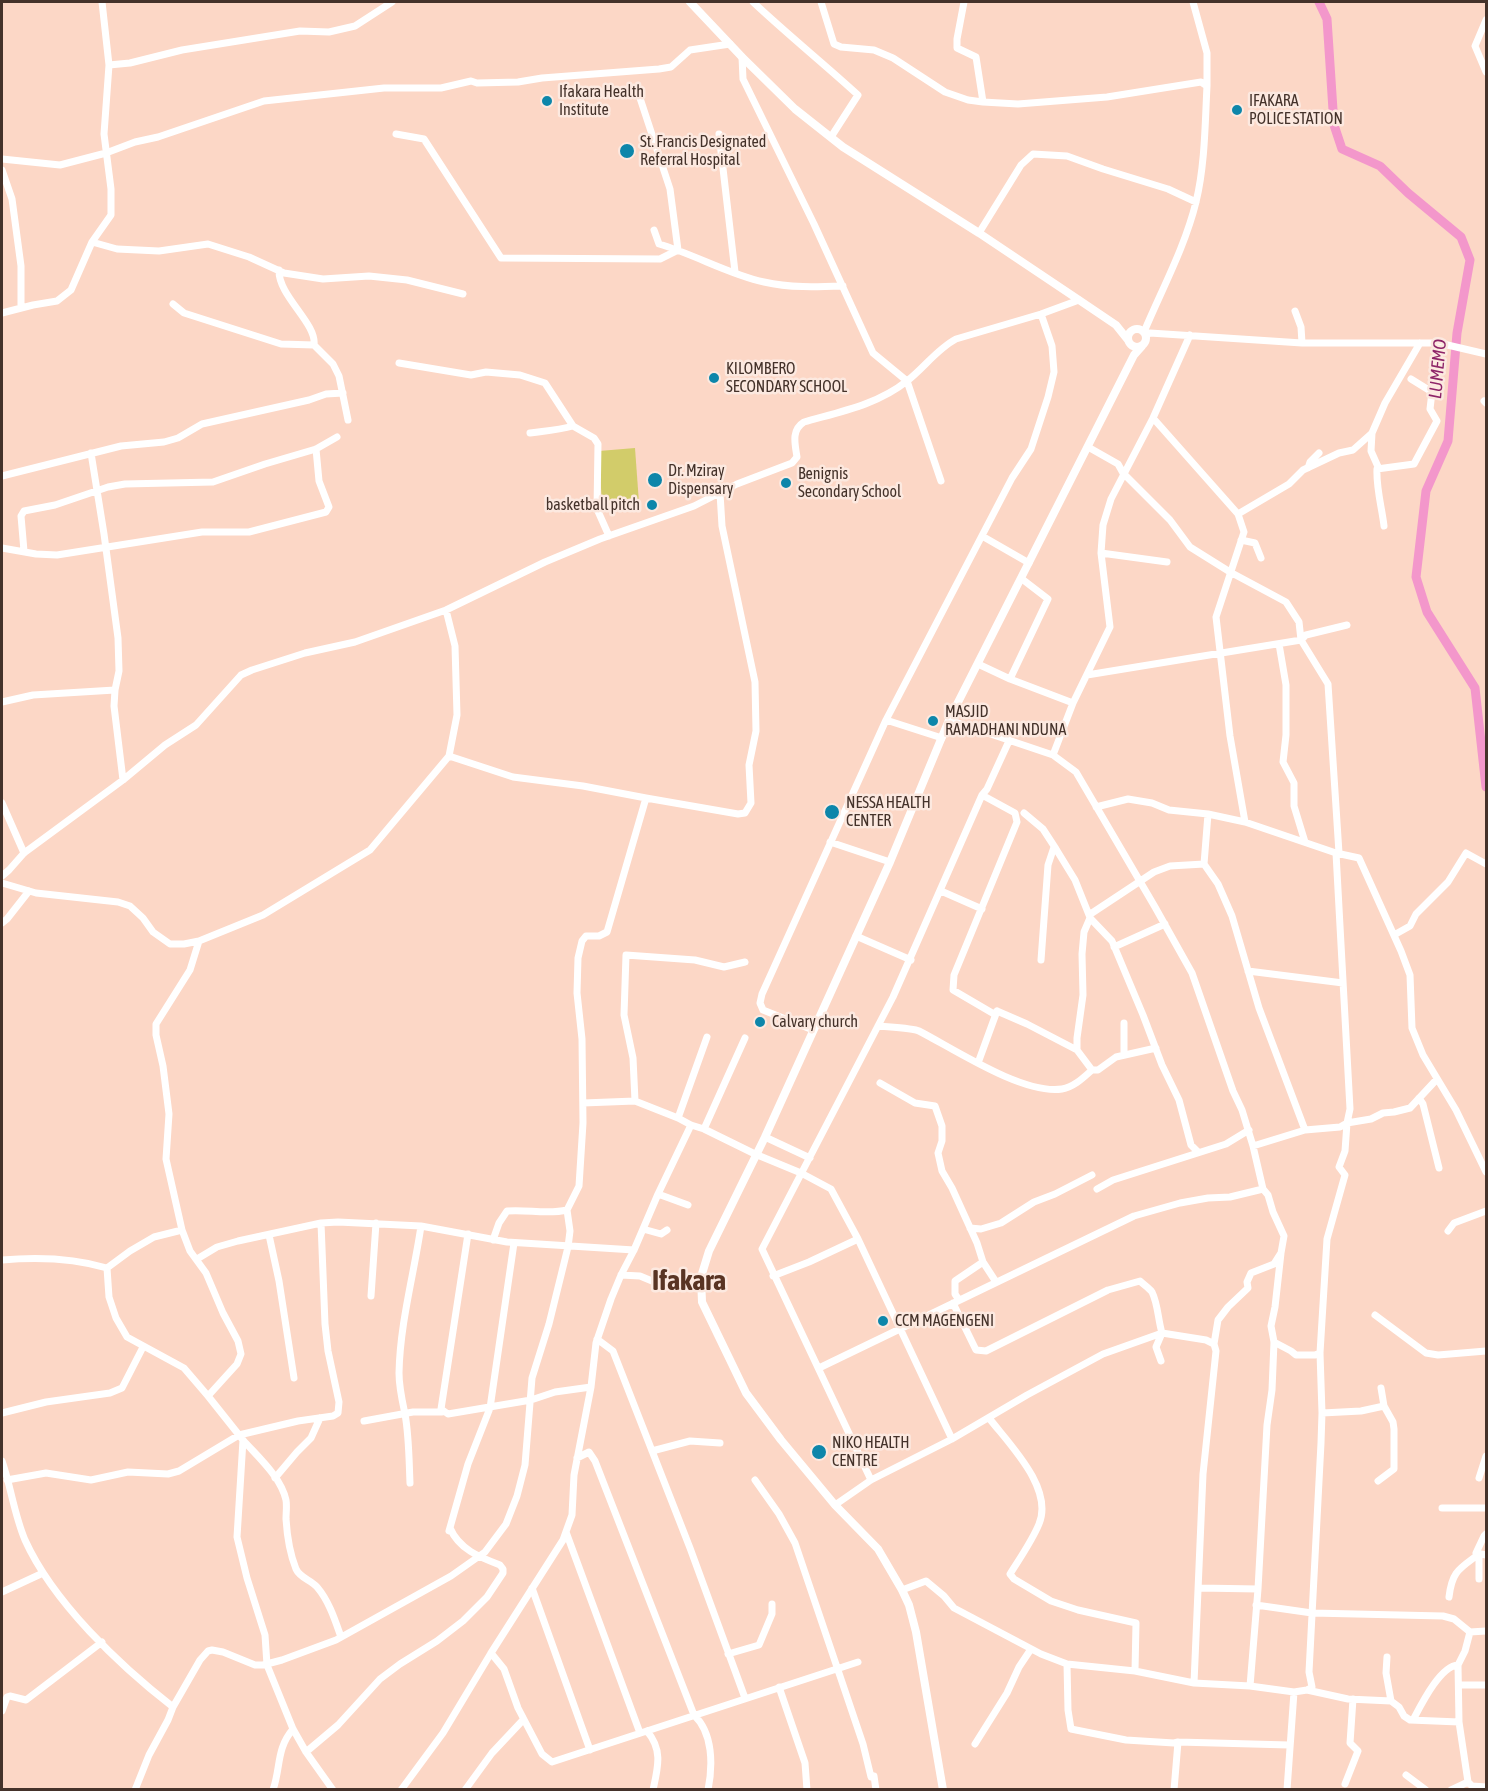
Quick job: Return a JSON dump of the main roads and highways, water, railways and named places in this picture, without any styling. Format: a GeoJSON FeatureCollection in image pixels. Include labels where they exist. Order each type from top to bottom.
{"type":"FeatureCollection","features":[{"type":"Feature","properties":{"kind":"main road"},"geometry":{"type":"LineString","coordinates":[[690,2],[795,109],[843,147],[979,233],[1116,325],[1134,347],[1142,346]]}},
{"type":"Feature","properties":{"kind":"main road"},"geometry":{"type":"LineString","coordinates":[[1116,325],[1142,332]]}},
{"type":"Feature","properties":{"kind":"main road"},"geometry":{"type":"LineString","coordinates":[[1132,360],[1129,333],[1142,332]]}},
{"type":"Feature","properties":{"kind":"main road"},"geometry":{"type":"LineString","coordinates":[[942,1790],[916,1632],[909,1605],[902,1590],[878,1549],[835,1505],[781,1440],[746,1393],[702,1302],[701,1277],[708,1251],[765,1137],[890,862],[949,720],[1134,355],[1146,341],[1142,332]]}},
{"type":"Feature","properties":{"kind":"waterway","name":"LUMEMO"},"geometry":{"type":"LineString","coordinates":[[1319,2],[1327,19],[1334,125],[1342,149],[1380,166],[1408,193],[1461,237],[1470,260],[1457,333],[1448,441],[1426,491],[1416,577],[1427,612],[1475,688],[1486,787]]}},
{"type":"Feature","properties":{"kind":"place","name":"Ifakara Health Institute"},"geometry":{"type":"Point","coordinates":[547,101]}},
{"type":"Feature","properties":{"kind":"place","name":"IFAKARA POLICE STATION"},"geometry":{"type":"Point","coordinates":[1237,110]}},
{"type":"Feature","properties":{"kind":"place","name":"St. Francis Designated Referral Hospital"},"geometry":{"type":"Point","coordinates":[627,151]}},
{"type":"Feature","properties":{"kind":"place","name":"KILOMBERO SECONDARY SCHOOL"},"geometry":{"type":"Point","coordinates":[714,378]}},
{"type":"Feature","properties":{"kind":"place","name":"Dr. Mziray Dispensary"},"geometry":{"type":"Point","coordinates":[655,480]}},
{"type":"Feature","properties":{"kind":"place","name":"Benignis Secondary School"},"geometry":{"type":"Point","coordinates":[786,483]}},
{"type":"Feature","properties":{"kind":"place","name":"basketball pitch"},"geometry":{"type":"Point","coordinates":[652,505]}},
{"type":"Feature","properties":{"kind":"place","name":"MASJID RAMADHANI NDUNA"},"geometry":{"type":"Point","coordinates":[933,721]}},
{"type":"Feature","properties":{"kind":"place","name":"NESSA HEALTH CENTER"},"geometry":{"type":"Point","coordinates":[832,812]}},
{"type":"Feature","properties":{"kind":"place","name":"Calvary church"},"geometry":{"type":"Point","coordinates":[760,1022]}},
{"type":"Feature","properties":{"kind":"place","name":"CCM MAGENGENI"},"geometry":{"type":"Point","coordinates":[883,1321]}},
{"type":"Feature","properties":{"kind":"place","name":"NIKO HEALTH CENTRE"},"geometry":{"type":"Point","coordinates":[819,1452]}},
{"type":"Feature","properties":{"kind":"district","name":"Ifakara"},"geometry":{"type":"Point","coordinates":[689,1281]}}]}
